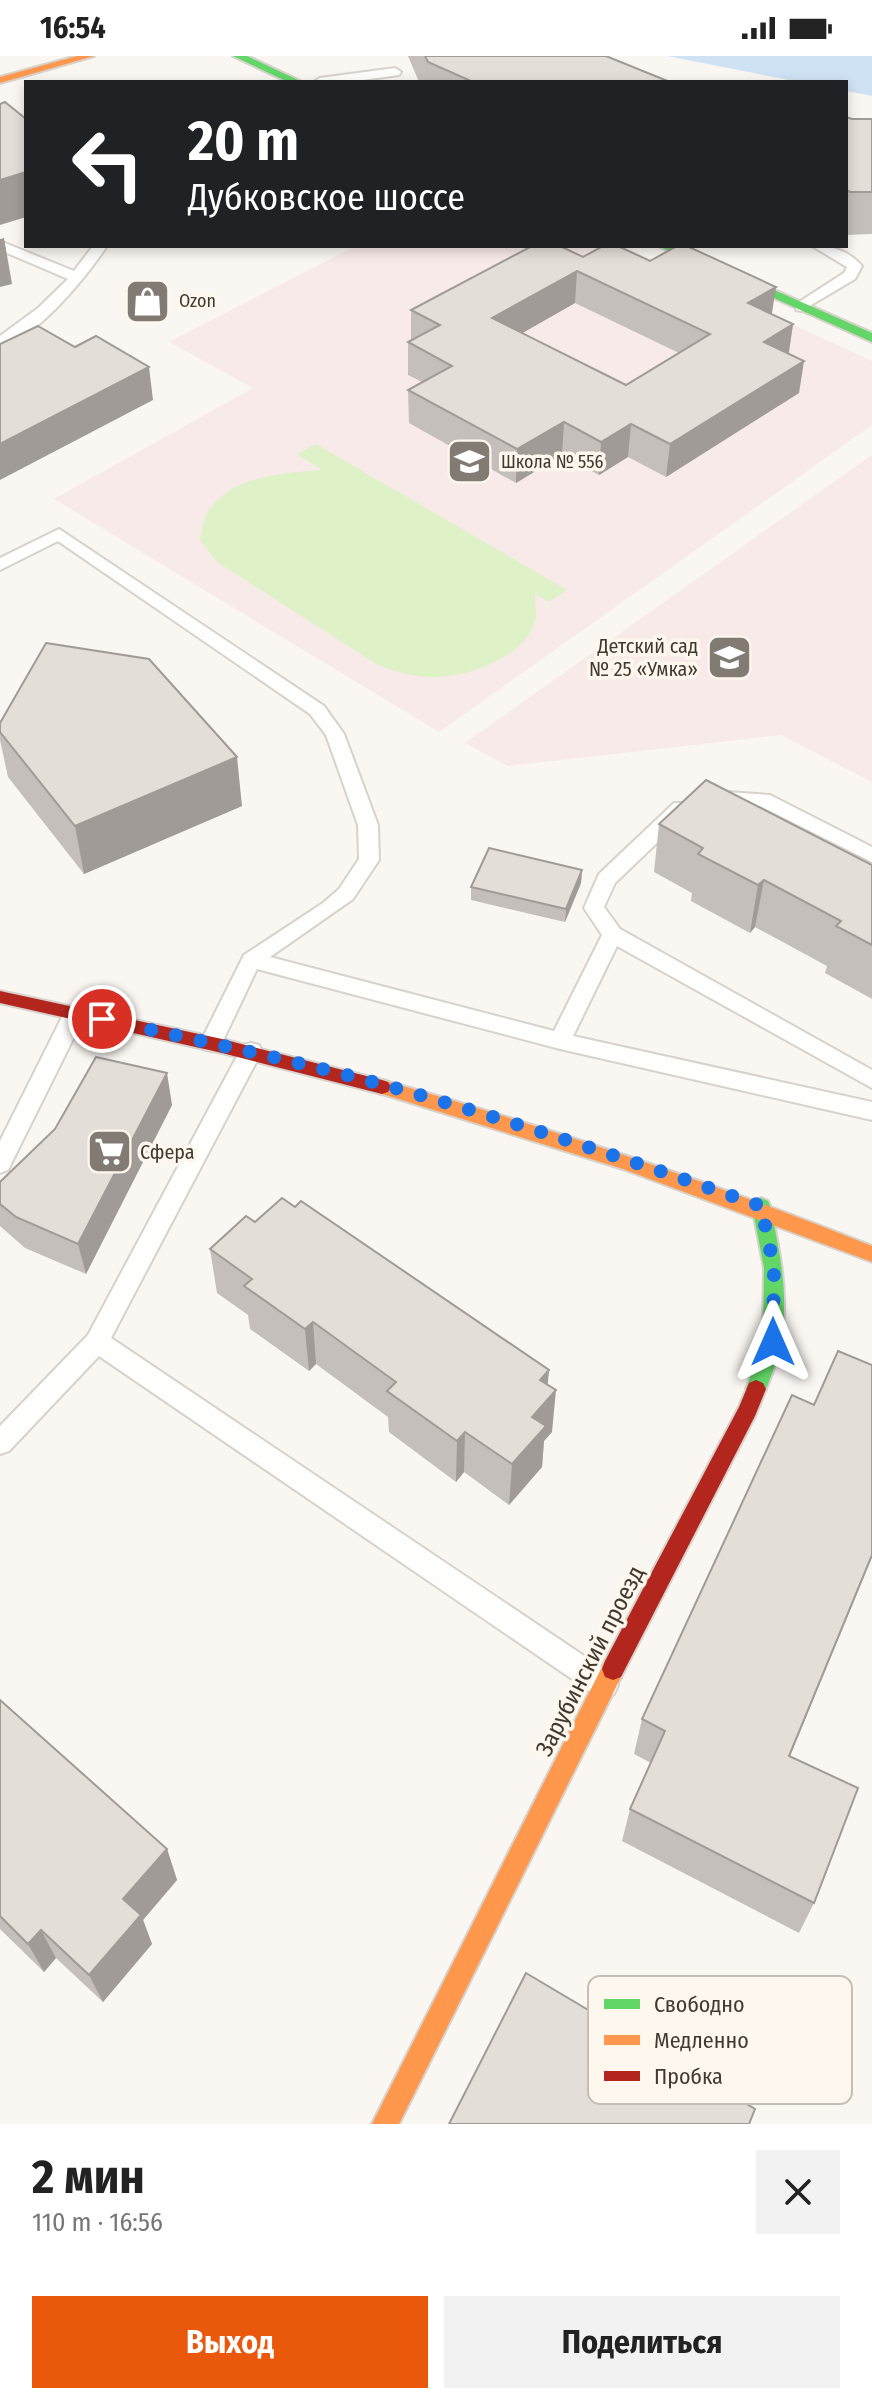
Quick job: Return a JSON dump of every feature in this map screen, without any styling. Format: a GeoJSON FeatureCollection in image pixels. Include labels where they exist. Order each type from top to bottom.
{"type":"FeatureCollection","features":[{"type":"Feature","properties":{"kind":"street"},"geometry":{"type":"LineString","coordinates":[[0,66],[22,56]]}},
{"type":"Feature","properties":{"kind":"street"},"geometry":{"type":"LineString","coordinates":[[0,66],[89,56]]}},
{"type":"Feature","properties":{"kind":"street"},"geometry":{"type":"LineString","coordinates":[[238,56],[292,80]]}},
{"type":"Feature","properties":{"kind":"street"},"geometry":{"type":"LineString","coordinates":[[668,248],[872,338]]}},
{"type":"Feature","properties":{"kind":"street"},"geometry":{"type":"LineString","coordinates":[[0,997],[251,1051],[406,1091],[584,1144],[761,1206],[872,1254]]}},
{"type":"Feature","properties":{"kind":"street","name":"Зарубинский проезд"},"geometry":{"type":"LineString","coordinates":[[385,2124],[604,1685],[748,1410],[773,1342],[774,1268],[761,1206]]}},
{"type":"Feature","properties":{"kind":"lane"},"geometry":{"type":"LineString","coordinates":[[335,80],[395,72]]}},
{"type":"Feature","properties":{"kind":"lane"},"geometry":{"type":"LineString","coordinates":[[0,245],[79,278]]}},
{"type":"Feature","properties":{"kind":"lane"},"geometry":{"type":"LineString","coordinates":[[0,343],[42,315],[79,278],[99,248]]}},
{"type":"Feature","properties":{"kind":"lane"},"geometry":{"type":"LineString","coordinates":[[824,248],[855,266],[872,265]]}},
{"type":"Feature","properties":{"kind":"lane"},"geometry":{"type":"LineString","coordinates":[[801,307],[850,276],[855,266]]}},
{"type":"Feature","properties":{"kind":"lane"},"geometry":{"type":"LineString","coordinates":[[0,565],[59,534],[317,710],[335,734],[368,825],[369,860],[346,894],[330,908],[251,960],[211,1043]]}},
{"type":"Feature","properties":{"kind":"lane"},"geometry":{"type":"LineString","coordinates":[[872,855],[763,800],[721,796],[682,806],[606,879],[594,908],[613,934],[872,1080]]}},
{"type":"Feature","properties":{"kind":"lane"},"geometry":{"type":"LineString","coordinates":[[560,1041],[613,934]]}},
{"type":"Feature","properties":{"kind":"lane"},"geometry":{"type":"LineString","coordinates":[[251,960],[560,1041],[872,1111]]}},
{"type":"Feature","properties":{"kind":"lane"},"geometry":{"type":"LineString","coordinates":[[0,1164],[75,1013]]}},
{"type":"Feature","properties":{"kind":"lane"},"geometry":{"type":"LineString","coordinates":[[0,1443],[97,1342],[251,1051]]}},
{"type":"Feature","properties":{"kind":"lane"},"geometry":{"type":"LineString","coordinates":[[97,1342],[604,1685]]}},
{"type":"Feature","properties":{"kind":"shaded area","name":"Школа № 556"},"geometry":{"type":"Polygon","coordinates":[[[352,248],[626,248],[872,361],[872,425],[439,732],[54,499],[253,388],[169,342],[352,248]]]}},
{"type":"Feature","properties":{"kind":"shaded area","name":"Детский сад № 25 «Умка»"},"geometry":{"type":"Polygon","coordinates":[[[872,455],[872,782],[781,735],[508,766],[465,743],[872,455]]]}},
{"type":"Feature","properties":{"kind":"green space"},"geometry":{"type":"Polygon","coordinates":[[[316,444],[567,590],[549,602],[535,594],[533,627],[525,640],[500,660],[484,667],[431,677],[378,665],[217,562],[200,540],[207,513],[219,498],[232,489],[261,478],[322,470],[297,454],[316,444]]]}},
{"type":"Feature","properties":{"kind":"water"},"geometry":{"type":"Polygon","coordinates":[[[667,56],[872,56],[872,96],[848,91],[848,80],[789,80],[667,56]]]}},
{"type":"Feature","properties":{"kind":"building"},"geometry":{"type":"Polygon","coordinates":[[[425,56],[606,56],[665,80],[468,80],[428,62],[425,56]]]}},
{"type":"Feature","properties":{"kind":"building"},"geometry":{"type":"Polygon","coordinates":[[[5,102],[24,117],[24,173],[0,180],[0,104],[5,102]]]}},
{"type":"Feature","properties":{"kind":"building"},"geometry":{"type":"Polygon","coordinates":[[[848,118],[872,119],[872,192],[850,192],[848,118]]]}},
{"type":"Feature","properties":{"kind":"building"},"geometry":{"type":"Polygon","coordinates":[[[528,248],[564,248],[583,257],[599,248],[622,248],[650,261],[673,248],[691,248],[776,287],[748,303],[793,324],[764,342],[804,361],[670,444],[631,424],[601,442],[564,422],[517,449],[408,390],[452,366],[408,342],[440,325],[411,310],[528,248]],[[577,271],[492,318],[626,385],[710,334],[577,271]]]}},
{"type":"Feature","properties":{"kind":"building"},"geometry":{"type":"Polygon","coordinates":[[[38,326],[75,347],[96,336],[149,367],[0,444],[0,344],[38,326]]]}},
{"type":"Feature","properties":{"kind":"building"},"geometry":{"type":"Polygon","coordinates":[[[46,643],[149,659],[237,757],[75,826],[0,732],[0,723],[46,643]]]}},
{"type":"Feature","properties":{"kind":"building"},"geometry":{"type":"Polygon","coordinates":[[[706,780],[872,865],[872,945],[836,926],[841,921],[764,880],[758,885],[698,854],[703,848],[659,824],[706,780]]]}},
{"type":"Feature","properties":{"kind":"building"},"geometry":{"type":"Polygon","coordinates":[[[489,848],[582,870],[566,909],[471,887],[489,848]]]}},
{"type":"Feature","properties":{"kind":"building"},"geometry":{"type":"Polygon","coordinates":[[[96,1057],[167,1073],[78,1244],[16,1217],[0,1204],[0,1182],[55,1129],[96,1057]]]}},
{"type":"Feature","properties":{"kind":"building"},"geometry":{"type":"Polygon","coordinates":[[[282,1198],[295,1207],[301,1201],[549,1370],[540,1380],[556,1390],[532,1417],[546,1426],[512,1464],[465,1432],[457,1441],[387,1391],[396,1382],[313,1322],[305,1329],[244,1286],[252,1279],[210,1249],[246,1216],[255,1222],[282,1198]]]}},
{"type":"Feature","properties":{"kind":"building"},"geometry":{"type":"Polygon","coordinates":[[[838,1351],[872,1365],[872,1555],[789,1756],[858,1788],[814,1903],[630,1809],[665,1731],[642,1719],[792,1395],[814,1405],[838,1351]]]}},
{"type":"Feature","properties":{"kind":"building"},"geometry":{"type":"Polygon","coordinates":[[[0,1700],[167,1849],[123,1899],[141,1915],[89,1975],[41,1930],[28,1944],[0,1916],[0,1700]]]}},
{"type":"Feature","properties":{"kind":"building"},"geometry":{"type":"Polygon","coordinates":[[[526,1973],[588,2010],[588,2104],[747,2104],[755,2109],[749,2124],[449,2124],[526,1973]]]}},
{"type":"Feature","properties":{"kind":"traffic: fast"},"geometry":{"type":"LineString","coordinates":[[238,56],[292,80]]}},
{"type":"Feature","properties":{"kind":"traffic: fast"},"geometry":{"type":"LineString","coordinates":[[669,248],[872,338]]}},
{"type":"Feature","properties":{"kind":"traffic: fast"},"geometry":{"type":"LineString","coordinates":[[756,1389],[773,1342],[774,1268],[761,1206]]}},
{"type":"Feature","properties":{"kind":"traffic: slow"},"geometry":{"type":"LineString","coordinates":[[0,80],[89,56]]}},
{"type":"Feature","properties":{"kind":"traffic: slow"},"geometry":{"type":"LineString","coordinates":[[382,1087],[630,1163],[872,1254]]}},
{"type":"Feature","properties":{"kind":"traffic: slow"},"geometry":{"type":"LineString","coordinates":[[385,2124],[613,1669]]}},
{"type":"Feature","properties":{"kind":"traffic: jam"},"geometry":{"type":"LineString","coordinates":[[0,997],[222,1046],[382,1087]]}},
{"type":"Feature","properties":{"kind":"traffic: jam"},"geometry":{"type":"LineString","coordinates":[[613,1669],[748,1410],[756,1389]]}},
{"type":"Feature","properties":{"kind":"place","name":"Ozon"},"geometry":{"type":"Point","coordinates":[148,301]}},
{"type":"Feature","properties":{"kind":"place","name":"Школа № 556"},"geometry":{"type":"Point","coordinates":[470,462]}},
{"type":"Feature","properties":{"kind":"place","name":"Детский сад № 25 «Умка»"},"geometry":{"type":"Point","coordinates":[729,657]}},
{"type":"Feature","properties":{"kind":"place","name":"Сфера"},"geometry":{"type":"Point","coordinates":[109,1152]}},
{"type":"Feature","properties":{"kind":"route"},"geometry":{"type":"LineString","coordinates":[[102,1019],[251,1051],[406,1091],[584,1144],[761,1206],[774,1268],[773,1342]]}}]}
